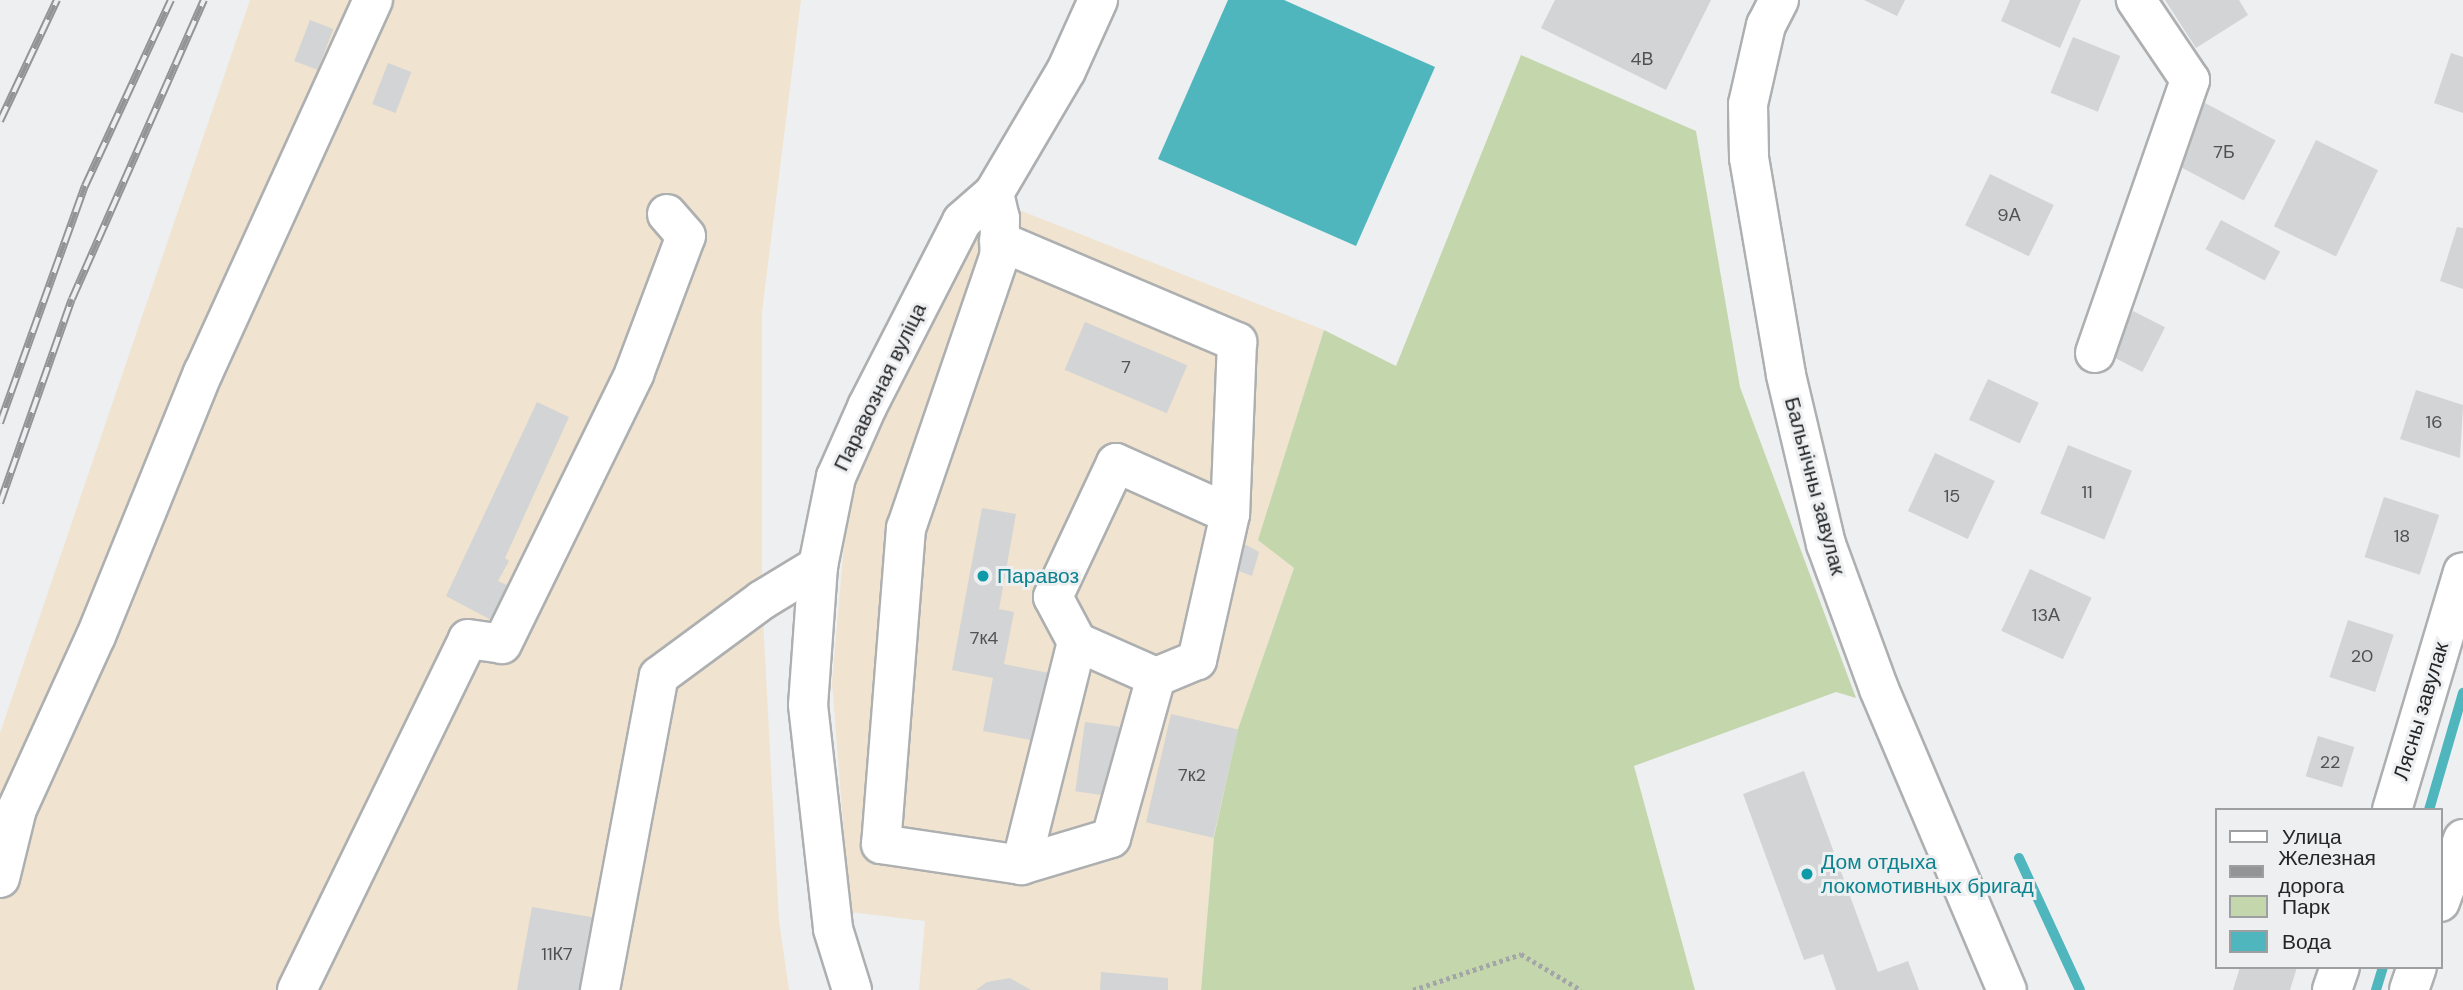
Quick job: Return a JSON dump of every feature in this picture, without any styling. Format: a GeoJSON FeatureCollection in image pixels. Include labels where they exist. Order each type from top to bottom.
{"type":"FeatureCollection","features":[{"type":"Feature","properties":{"kind":"street"},"geometry":{"type":"LineString","coordinates":[[0,878],[17,809],[96,636],[203,373],[373,0]]}},
{"type":"Feature","properties":{"kind":"street","name":"Паравозная вуліца"},"geometry":{"type":"LineString","coordinates":[[852,990],[833,929],[808,705],[818,566],[836,477],[867,407],[962,221],[994,193],[1066,71],[1098,0]]}},
{"type":"Feature","properties":{"kind":"street","name":"Бальнічны завулак"},"geometry":{"type":"LineString","coordinates":[[1779,0],[1766,25],[1748,104],[1749,158],[1786,375],[1826,544],[1879,690],[2007,990]]}},
{"type":"Feature","properties":{"kind":"street"},"geometry":{"type":"LineString","coordinates":[[2095,353],[2190,80],[2136,0]]}},
{"type":"Feature","properties":{"kind":"street"},"geometry":{"type":"LineString","coordinates":[[994,193],[999,257],[906,528],[881,844],[1021,865],[1111,838],[1156,677]]}},
{"type":"Feature","properties":{"kind":"street"},"geometry":{"type":"LineString","coordinates":[[297,990],[468,639],[502,644],[634,374],[686,236],[667,214]]}},
{"type":"Feature","properties":{"kind":"street"},"geometry":{"type":"LineString","coordinates":[[999,241],[1237,342],[1230,514],[1197,660],[1156,677],[1077,642],[1053,597],[1116,463],[1230,514]]}},
{"type":"Feature","properties":{"kind":"street"},"geometry":{"type":"LineString","coordinates":[[600,990],[659,676],[762,600],[818,566]]}},
{"type":"Feature","properties":{"kind":"street","name":"Лясны завулак"},"geometry":{"type":"LineString","coordinates":[[2393,808],[2463,572]]}},
{"type":"Feature","properties":{"kind":"street"},"geometry":{"type":"LineString","coordinates":[[1021,865],[1077,642]]}},
{"type":"Feature","properties":{"kind":"street"},"geometry":{"type":"LineString","coordinates":[[2442,897],[2463,839]]}},
{"type":"Feature","properties":{"kind":"street"},"geometry":{"type":"LineString","coordinates":[[2332,990],[2339,969]]}},
{"type":"Feature","properties":{"kind":"street"},"geometry":{"type":"LineString","coordinates":[[2409,990],[2416,969]]}},
{"type":"Feature","properties":{"kind":"path"},"geometry":{"type":"LineString","coordinates":[[1413,990],[1521,954],[1581,990]]}},
{"type":"Feature","properties":{"kind":"shaded area"},"geometry":{"type":"Polygon","coordinates":[[[250,0],[801,0],[762,312],[762,600],[779,921],[789,990],[0,990],[0,733],[250,0]]]}},
{"type":"Feature","properties":{"kind":"shaded area"},"geometry":{"type":"Polygon","coordinates":[[[1019,210],[1324,330],[1259,540],[1294,568],[1238,729],[1214,837],[1201,990],[919,990],[925,921],[850,912],[832,682],[849,489],[978,228],[1019,210]]]}},
{"type":"Feature","properties":{"kind":"green space"},"geometry":{"type":"Polygon","coordinates":[[[1521,55],[1696,131],[1740,387],[1856,698],[1836,692],[1634,766],[1695,990],[1201,990],[1214,837],[1238,729],[1294,568],[1258,540],[1324,330],[1396,366],[1521,55]]]}},
{"type":"Feature","properties":{"kind":"water"},"geometry":{"type":"Polygon","coordinates":[[[1228,0],[1284,0],[1435,67],[1356,246],[1158,159],[1228,0]]]}},
{"type":"Feature","properties":{"kind":"building"},"geometry":{"type":"Polygon","coordinates":[[[1555,0],[1711,0],[1666,90],[1541,28],[1555,0]]]}},
{"type":"Feature","properties":{"kind":"building"},"geometry":{"type":"Polygon","coordinates":[[[1864,0],[1905,0],[1897,16],[1864,0]]]}},
{"type":"Feature","properties":{"kind":"building"},"geometry":{"type":"Polygon","coordinates":[[[2010,0],[2081,0],[2060,48],[2001,21],[2010,0]]]}},
{"type":"Feature","properties":{"kind":"building"},"geometry":{"type":"Polygon","coordinates":[[[2165,0],[2239,0],[2248,15],[2196,48],[2165,0]]]}},
{"type":"Feature","properties":{"kind":"building"},"geometry":{"type":"Polygon","coordinates":[[[310,20],[333,29],[318,70],[294,61],[310,20]]]}},
{"type":"Feature","properties":{"kind":"building"},"geometry":{"type":"Polygon","coordinates":[[[2073,37],[2120,56],[2098,112],[2051,93],[2073,37]]]}},
{"type":"Feature","properties":{"kind":"building"},"geometry":{"type":"Polygon","coordinates":[[[2451,53],[2463,57],[2463,113],[2434,103],[2451,53]]]}},
{"type":"Feature","properties":{"kind":"building"},"geometry":{"type":"Polygon","coordinates":[[[388,63],[411,72],[396,113],[372,104],[388,63]]]}},
{"type":"Feature","properties":{"kind":"building"},"geometry":{"type":"Polygon","coordinates":[[[2205,103],[2276,141],[2244,201],[2173,163],[2205,103]]]}},
{"type":"Feature","properties":{"kind":"building"},"geometry":{"type":"Polygon","coordinates":[[[2316,140],[2378,170],[2336,257],[2274,226],[2316,140]]]}},
{"type":"Feature","properties":{"kind":"building"},"geometry":{"type":"Polygon","coordinates":[[[1990,174],[2054,205],[2029,256],[1965,225],[1990,174]]]}},
{"type":"Feature","properties":{"kind":"building"},"geometry":{"type":"Polygon","coordinates":[[[2221,220],[2280,251],[2265,281],[2206,249],[2221,220]]]}},
{"type":"Feature","properties":{"kind":"building"},"geometry":{"type":"Polygon","coordinates":[[[2457,227],[2463,228],[2463,289],[2440,281],[2457,227]]]}},
{"type":"Feature","properties":{"kind":"building"},"geometry":{"type":"Polygon","coordinates":[[[2133,311],[2165,327],[2142,372],[2110,356],[2133,311]]]}},
{"type":"Feature","properties":{"kind":"building"},"geometry":{"type":"Polygon","coordinates":[[[1085,322],[1187,365],[1167,413],[1065,370],[1085,322]]]}},
{"type":"Feature","properties":{"kind":"building"},"geometry":{"type":"Polygon","coordinates":[[[1988,379],[2039,403],[2020,443],[1969,420],[1988,379]]]}},
{"type":"Feature","properties":{"kind":"building"},"geometry":{"type":"Polygon","coordinates":[[[2416,390],[2463,405],[2460,458],[2400,439],[2416,390]]]}},
{"type":"Feature","properties":{"kind":"building"},"geometry":{"type":"Polygon","coordinates":[[[537,402],[569,417],[505,558],[509,561],[498,581],[513,588],[495,622],[446,596],[537,402]]]}},
{"type":"Feature","properties":{"kind":"building"},"geometry":{"type":"Polygon","coordinates":[[[2068,445],[2132,471],[2104,539],[2040,514],[2068,445]]]}},
{"type":"Feature","properties":{"kind":"building"},"geometry":{"type":"Polygon","coordinates":[[[1935,453],[1995,481],[1968,539],[1908,511],[1935,453]]]}},
{"type":"Feature","properties":{"kind":"building"},"geometry":{"type":"Polygon","coordinates":[[[2384,497],[2439,515],[2420,575],[2365,557],[2384,497]]]}},
{"type":"Feature","properties":{"kind":"building"},"geometry":{"type":"Polygon","coordinates":[[[982,508],[1016,514],[999,609],[1014,612],[1004,664],[1049,673],[1036,741],[983,731],[993,678],[952,670],[982,508]]]}},
{"type":"Feature","properties":{"kind":"building"},"geometry":{"type":"Polygon","coordinates":[[[1235,539],[1259,552],[1252,576],[1226,566],[1235,539]]]}},
{"type":"Feature","properties":{"kind":"building"},"geometry":{"type":"Polygon","coordinates":[[[2030,569],[2092,598],[2063,659],[2001,631],[2030,569]]]}},
{"type":"Feature","properties":{"kind":"building"},"geometry":{"type":"Polygon","coordinates":[[[2348,620],[2394,635],[2375,692],[2329,677],[2348,620]]]}},
{"type":"Feature","properties":{"kind":"building"},"geometry":{"type":"Polygon","coordinates":[[[1171,714],[1238,730],[1213,838],[1146,822],[1171,714]]]}},
{"type":"Feature","properties":{"kind":"building"},"geometry":{"type":"Polygon","coordinates":[[[1085,722],[1120,727],[1110,796],[1075,791],[1085,722]]]}},
{"type":"Feature","properties":{"kind":"building"},"geometry":{"type":"Polygon","coordinates":[[[2318,736],[2354,747],[2342,787],[2306,776],[2318,736]]]}},
{"type":"Feature","properties":{"kind":"building","name":"Дом отдыха локомотивных бригад"},"geometry":{"type":"Polygon","coordinates":[[[1804,771],[1878,972],[1908,961],[1919,990],[1836,990],[1823,954],[1804,960],[1743,794],[1804,771]]]}},
{"type":"Feature","properties":{"kind":"building"},"geometry":{"type":"Polygon","coordinates":[[[532,907],[597,918],[584,990],[517,990],[532,907]]]}},
{"type":"Feature","properties":{"kind":"building"},"geometry":{"type":"Polygon","coordinates":[[[2239,969],[2296,969],[2290,990],[2233,990],[2239,969]]]}},
{"type":"Feature","properties":{"kind":"building"},"geometry":{"type":"Polygon","coordinates":[[[1101,972],[1168,978],[1168,990],[1100,990],[1101,972]]]}},
{"type":"Feature","properties":{"kind":"building"},"geometry":{"type":"Polygon","coordinates":[[[1010,978],[1031,990],[976,990],[987,982],[1010,978]]]}},
{"type":"Feature","properties":{"kind":"waterway"},"geometry":{"type":"LineString","coordinates":[[2430,808],[2463,693]]}},
{"type":"Feature","properties":{"kind":"waterway"},"geometry":{"type":"LineString","coordinates":[[2019,858],[2080,990]]}},
{"type":"Feature","properties":{"kind":"waterway"},"geometry":{"type":"LineString","coordinates":[[2376,990],[2382,969]]}},
{"type":"Feature","properties":{"kind":"railway"},"geometry":{"type":"LineString","coordinates":[[0,121],[57,0]]}},
{"type":"Feature","properties":{"kind":"railway"},"geometry":{"type":"LineString","coordinates":[[0,423],[85,186],[171,0]]}},
{"type":"Feature","properties":{"kind":"railway"},"geometry":{"type":"LineString","coordinates":[[0,503],[72,299],[204,0]]}},
{"type":"Feature","properties":{"kind":"place","name":"Паравоз"},"geometry":{"type":"Point","coordinates":[983,576]}},
{"type":"Feature","properties":{"kind":"place","name":"Дом отдыха локомотивных бригад"},"geometry":{"type":"Point","coordinates":[1807,874]}}]}
